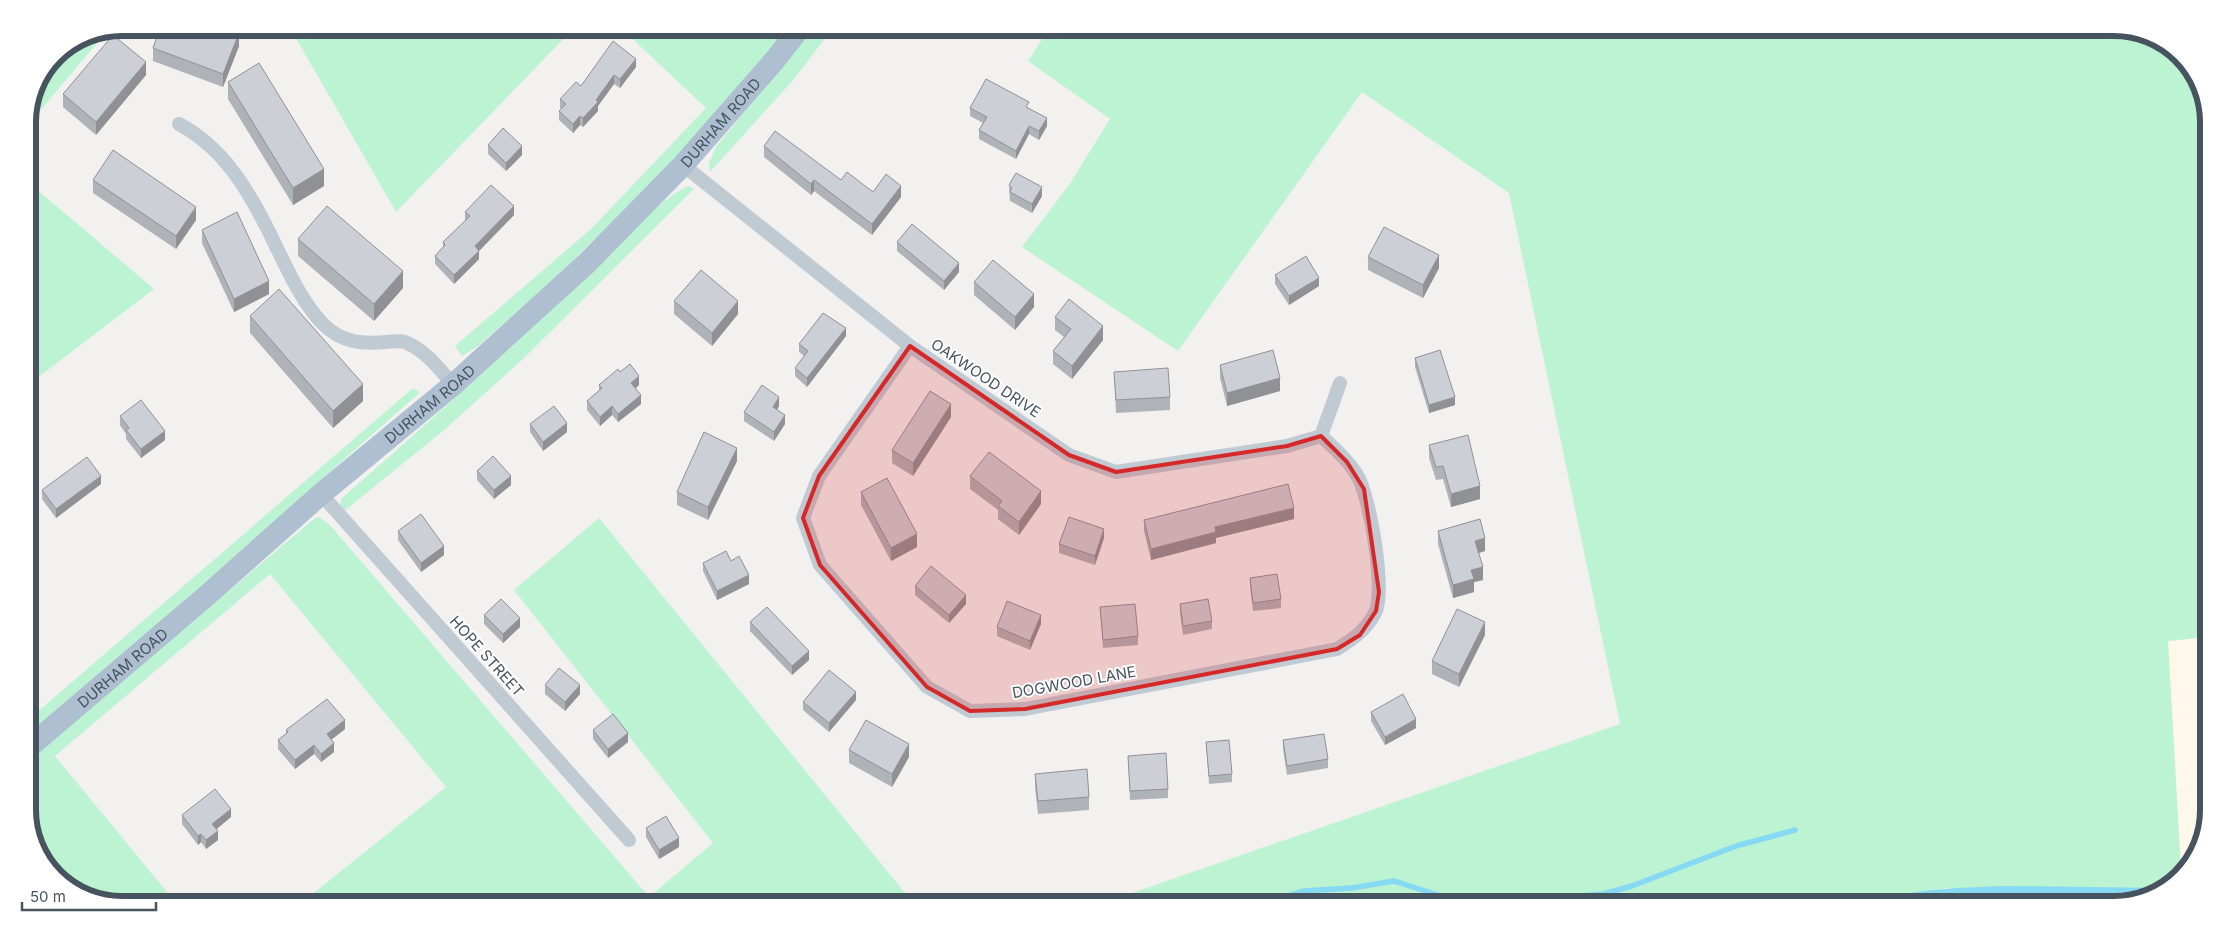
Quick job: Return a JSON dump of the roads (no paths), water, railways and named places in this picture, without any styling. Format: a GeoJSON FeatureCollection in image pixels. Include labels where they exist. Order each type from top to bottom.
{"type":"FeatureCollection","features":[{"type":"Feature","properties":{"kind":"main road","name":"DURHAM ROAD"},"geometry":{"type":"LineString","coordinates":[[36,741],[204,598],[321,494],[453,384],[588,262],[683,165],[774,62],[794,36]]}},
{"type":"Feature","properties":{"kind":"street"},"geometry":{"type":"LineString","coordinates":[[179,124],[197,134],[220,153],[254,205],[292,278],[328,329],[342,338],[356,343],[404,341],[437,366],[453,384]]}},
{"type":"Feature","properties":{"kind":"street","name":"OAKWOOD DRIVE"},"geometry":{"type":"LineString","coordinates":[[683,165],[910,346],[1069,455],[1116,472],[1286,446],[1321,436]]}},
{"type":"Feature","properties":{"kind":"street","name":"DOGWOOD LANE"},"geometry":{"type":"LineString","coordinates":[[910,346],[819,476],[803,518],[820,566],[926,687],[970,711],[1025,709],[1337,649],[1360,635],[1376,611],[1379,592],[1379,571],[1364,489],[1348,462],[1321,436]]}},
{"type":"Feature","properties":{"kind":"street"},"geometry":{"type":"LineString","coordinates":[[1321,436],[1340,383]]}},
{"type":"Feature","properties":{"kind":"street","name":"HOPE STREET"},"geometry":{"type":"LineString","coordinates":[[321,494],[629,840]]}},
{"type":"Feature","properties":{"kind":"water"},"geometry":{"type":"Polygon","coordinates":[[[2005,886],[2150,888],[2114,896],[1897,896],[1953,888],[2005,886]]]}},
{"type":"Feature","properties":{"kind":"waterway"},"geometry":{"type":"LineString","coordinates":[[1581,896],[1603,894],[1632,886],[1736,846],[1795,830]]}},
{"type":"Feature","properties":{"kind":"waterway"},"geometry":{"type":"LineString","coordinates":[[1288,896],[1303,891],[1352,888],[1394,881],[1441,896]]}}]}
